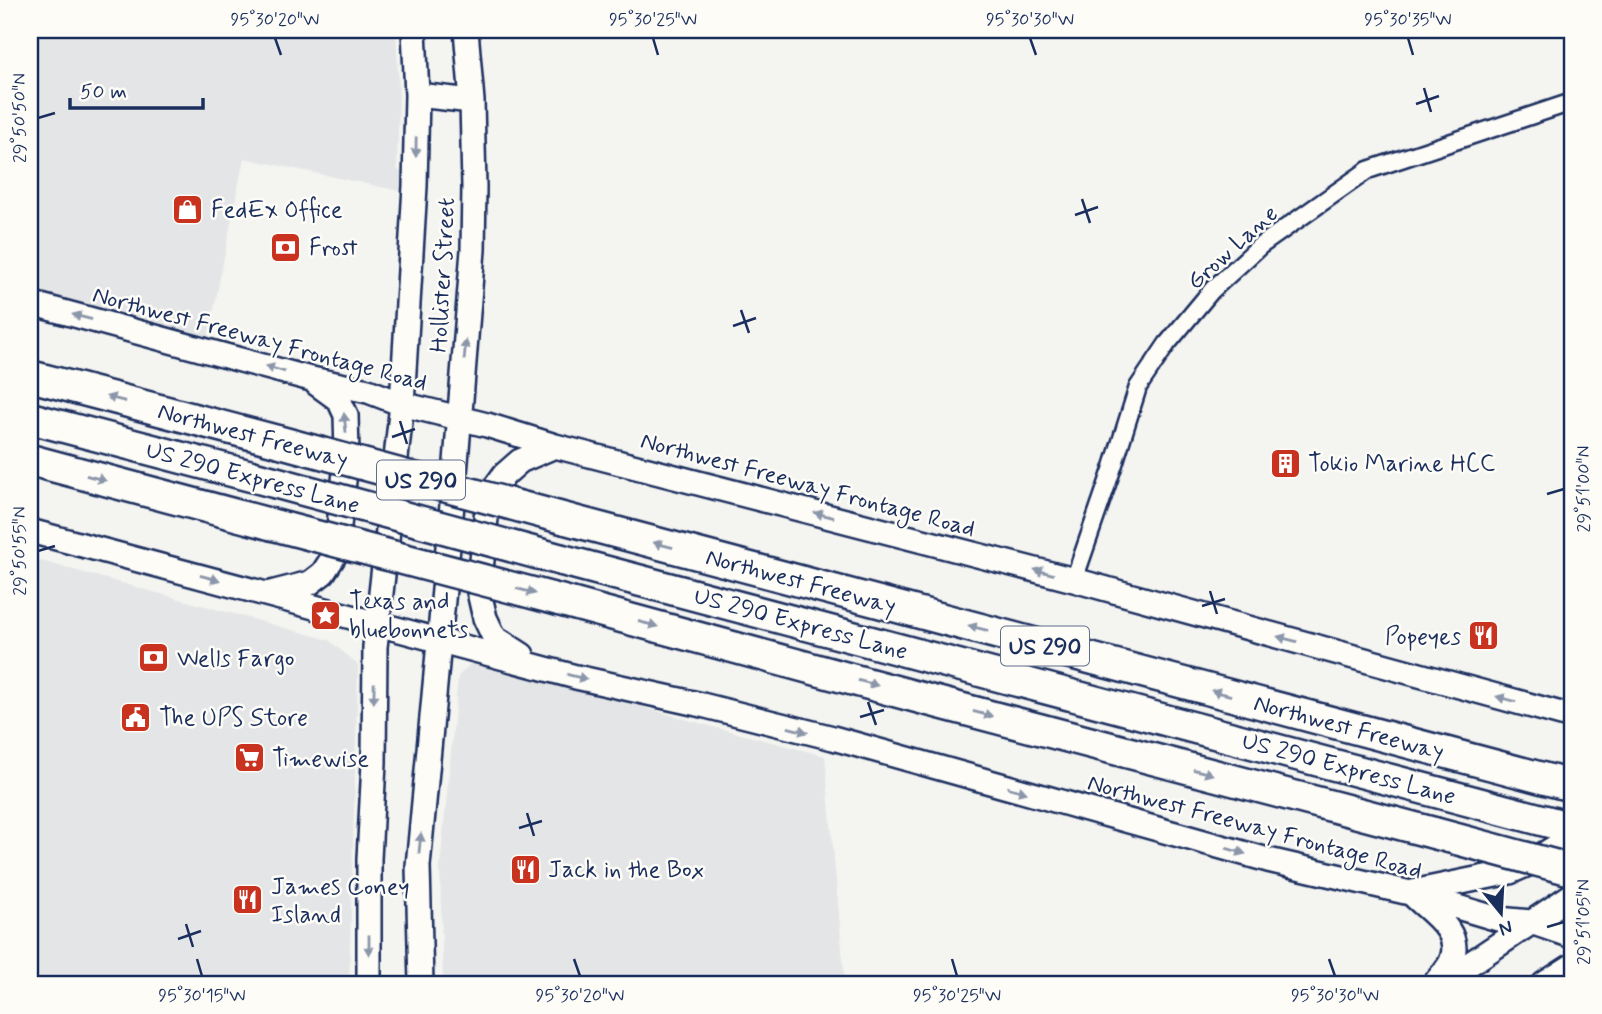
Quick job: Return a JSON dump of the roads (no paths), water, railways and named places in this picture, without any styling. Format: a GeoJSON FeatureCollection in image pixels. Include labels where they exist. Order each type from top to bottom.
{"type":"FeatureCollection","features":[{"type":"Feature","properties":{"kind":"highway","name":"Northwest Freeway"},"geometry":{"type":"LineString","coordinates":[[30,376],[1572,786]]}},
{"type":"Feature","properties":{"kind":"highway","name":"US 290 Express Lane"},"geometry":{"type":"LineString","coordinates":[[30,418],[1572,828]]}},
{"type":"Feature","properties":{"kind":"highway"},"geometry":{"type":"LineString","coordinates":[[30,460],[1572,870]]}},
{"type":"Feature","properties":{"kind":"main road","name":"Hollister Street"},"geometry":{"type":"LineString","coordinates":[[369,984],[369,859],[376,624],[383,587],[402,404],[415,186],[417,95],[414,30]]}},
{"type":"Feature","properties":{"kind":"main road","name":"Hollister Street"},"geometry":{"type":"LineString","coordinates":[[421,984],[418,866],[440,640],[472,250],[472,101],[466,30]]}},
{"type":"Feature","properties":{"kind":"main road"},"geometry":{"type":"LineString","coordinates":[[417,95],[472,101]]}},
{"type":"Feature","properties":{"kind":"main road","name":"Northwest Freeway Frontage Road"},"geometry":{"type":"LineString","coordinates":[[30,303],[307,378],[368,391],[402,404],[555,446],[1074,580],[1572,717]]}},
{"type":"Feature","properties":{"kind":"main road"},"geometry":{"type":"LineString","coordinates":[[268,593],[310,583],[323,573],[336,553],[347,454],[346,415],[339,400],[307,378]]}},
{"type":"Feature","properties":{"kind":"main road"},"geometry":{"type":"LineString","coordinates":[[538,666],[494,637],[485,618],[479,592],[488,497],[504,475],[520,461],[555,446]]}},
{"type":"Feature","properties":{"kind":"main road","name":"Northwest Freeway Frontage Road"},"geometry":{"type":"LineString","coordinates":[[30,531],[576,677],[833,738],[1268,860],[1410,893],[1497,919],[1531,922],[1572,936]]}},
{"type":"Feature","properties":{"kind":"main road"},"geometry":{"type":"LineString","coordinates":[[1410,893],[1510,872],[1572,837]]}},
{"type":"Feature","properties":{"kind":"main road"},"geometry":{"type":"LineString","coordinates":[[1410,893],[1448,928],[1453,940],[1452,961],[1434,984]]}},
{"type":"Feature","properties":{"kind":"main road"},"geometry":{"type":"LineString","coordinates":[[1440,984],[1572,895]]}},
{"type":"Feature","properties":{"kind":"main road"},"geometry":{"type":"LineString","coordinates":[[1544,984],[1572,966]]}},
{"type":"Feature","properties":{"kind":"street","name":"Grow Lane"},"geometry":{"type":"LineString","coordinates":[[1074,580],[1114,467],[1138,387],[1167,344],[1212,290],[1260,246],[1368,170],[1572,102]]}},
{"type":"Feature","properties":{"kind":"place","name":"FedEx Office"},"geometry":{"type":"Point","coordinates":[188,209]}},
{"type":"Feature","properties":{"kind":"place","name":"Frost"},"geometry":{"type":"Point","coordinates":[286,247]}},
{"type":"Feature","properties":{"kind":"place","name":"Tokio Marine HCC"},"geometry":{"type":"Point","coordinates":[1285,463]}},
{"type":"Feature","properties":{"kind":"place","name":"Texas and bluebonnets"},"geometry":{"type":"Point","coordinates":[326,615]}},
{"type":"Feature","properties":{"kind":"place","name":"Popeyes"},"geometry":{"type":"Point","coordinates":[1484,636]}},
{"type":"Feature","properties":{"kind":"place","name":"Wells Fargo"},"geometry":{"type":"Point","coordinates":[154,658]}},
{"type":"Feature","properties":{"kind":"place","name":"The UPS Store"},"geometry":{"type":"Point","coordinates":[136,717]}},
{"type":"Feature","properties":{"kind":"place","name":"Timewise"},"geometry":{"type":"Point","coordinates":[249,758]}},
{"type":"Feature","properties":{"kind":"place","name":"Jack in the Box"},"geometry":{"type":"Point","coordinates":[525,869]}},
{"type":"Feature","properties":{"kind":"place","name":"James Coney Island"},"geometry":{"type":"Point","coordinates":[248,900]}}]}
